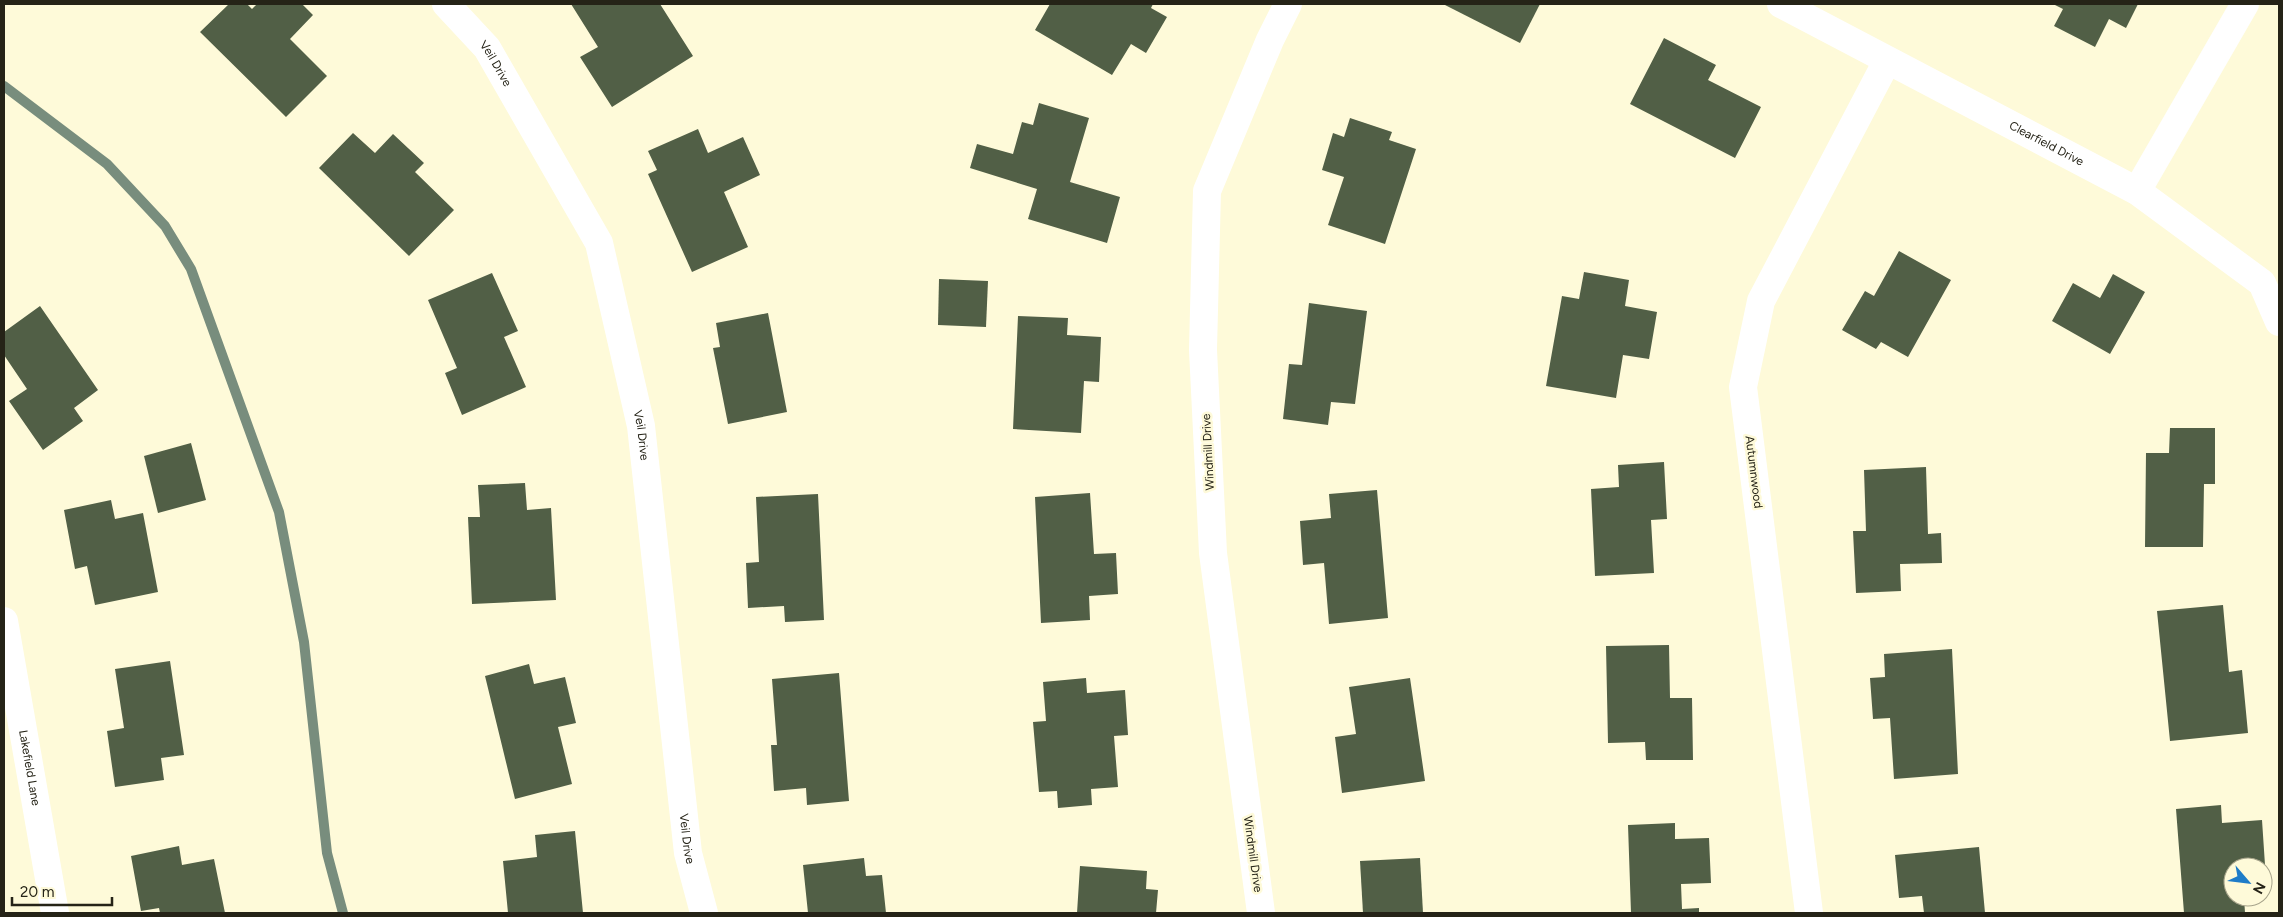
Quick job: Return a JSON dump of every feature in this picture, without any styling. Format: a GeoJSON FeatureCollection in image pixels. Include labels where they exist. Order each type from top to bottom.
{"type":"FeatureCollection","features":[{"type":"Feature","properties":{"kind":"street","name":"Veil Drive"},"geometry":{"type":"LineString","coordinates":[[446,4],[487,48],[599,243],[641,426],[688,853],[704,913]]}},
{"type":"Feature","properties":{"kind":"street","name":"Windmill Drive"},"geometry":{"type":"LineString","coordinates":[[1261,913],[1213,553],[1203,350],[1207,191],[1270,40],[1288,4]]}},
{"type":"Feature","properties":{"kind":"street","name":"Clearfield Drive"},"geometry":{"type":"LineString","coordinates":[[1781,4],[2137,191],[2262,283],[2279,322]]}},
{"type":"Feature","properties":{"kind":"street"},"geometry":{"type":"LineString","coordinates":[[2137,191],[2245,4]]}},
{"type":"Feature","properties":{"kind":"street","name":"Autumnwood"},"geometry":{"type":"LineString","coordinates":[[1809,913],[1743,387],[1761,301],[1887,61]]}},
{"type":"Feature","properties":{"kind":"street","name":"Lakefield Lane"},"geometry":{"type":"LineString","coordinates":[[4,621],[55,913]]}},
{"type":"Feature","properties":{"kind":"building"},"geometry":{"type":"Polygon","coordinates":[[[229,4],[247,4],[252,9],[257,4],[302,4],[313,15],[290,39],[327,76],[286,117],[200,32],[229,4]]]}},
{"type":"Feature","properties":{"kind":"building"},"geometry":{"type":"Polygon","coordinates":[[[571,4],[660,4],[693,56],[612,107],[580,57],[598,47],[571,4]]]}},
{"type":"Feature","properties":{"kind":"building"},"geometry":{"type":"Polygon","coordinates":[[[1050,4],[1153,4],[1151,8],[1167,17],[1146,53],[1131,44],[1112,75],[1035,30],[1050,4]]]}},
{"type":"Feature","properties":{"kind":"building"},"geometry":{"type":"Polygon","coordinates":[[[1443,4],[1540,4],[1520,43],[1443,4]]]}},
{"type":"Feature","properties":{"kind":"building"},"geometry":{"type":"Polygon","coordinates":[[[2053,4],[2138,4],[2126,28],[2109,19],[2095,47],[2054,26],[2063,9],[2053,4]]]}},
{"type":"Feature","properties":{"kind":"building"},"geometry":{"type":"Polygon","coordinates":[[[1664,38],[1716,65],[1708,80],[1761,107],[1735,158],[1630,104],[1664,38]]]}},
{"type":"Feature","properties":{"kind":"building"},"geometry":{"type":"Polygon","coordinates":[[[1039,103],[1089,118],[1070,182],[1120,197],[1107,243],[1028,219],[1037,189],[970,168],[977,144],[1013,154],[1022,122],[1033,125],[1039,103]]]}},
{"type":"Feature","properties":{"kind":"building"},"geometry":{"type":"Polygon","coordinates":[[[1350,118],[1392,132],[1389,140],[1416,149],[1385,244],[1328,225],[1344,177],[1322,170],[1333,133],[1344,137],[1350,118]]]}},
{"type":"Feature","properties":{"kind":"building"},"geometry":{"type":"Polygon","coordinates":[[[698,129],[708,153],[743,137],[760,175],[724,192],[748,247],[692,272],[648,174],[657,170],[648,151],[698,129]]]}},
{"type":"Feature","properties":{"kind":"building"},"geometry":{"type":"Polygon","coordinates":[[[353,133],[375,153],[393,134],[424,163],[415,172],[454,210],[409,256],[319,168],[353,133]]]}},
{"type":"Feature","properties":{"kind":"building"},"geometry":{"type":"Polygon","coordinates":[[[1899,251],[1951,280],[1908,357],[1881,342],[1876,349],[1842,330],[1865,291],[1874,296],[1899,251]]]}},
{"type":"Feature","properties":{"kind":"building"},"geometry":{"type":"Polygon","coordinates":[[[1584,272],[1629,280],[1625,306],[1657,312],[1649,359],[1623,355],[1616,398],[1546,386],[1562,296],[1579,299],[1584,272]]]}},
{"type":"Feature","properties":{"kind":"building"},"geometry":{"type":"Polygon","coordinates":[[[492,273],[518,331],[504,337],[526,387],[462,415],[445,373],[457,368],[428,300],[492,273]]]}},
{"type":"Feature","properties":{"kind":"building"},"geometry":{"type":"Polygon","coordinates":[[[2113,274],[2145,292],[2110,354],[2052,321],[2073,283],[2100,298],[2113,274]]]}},
{"type":"Feature","properties":{"kind":"building"},"geometry":{"type":"Polygon","coordinates":[[[939,279],[988,281],[986,327],[938,325],[939,279]]]}},
{"type":"Feature","properties":{"kind":"building"},"geometry":{"type":"Polygon","coordinates":[[[1309,303],[1367,311],[1355,404],[1331,402],[1328,425],[1283,419],[1289,364],[1302,365],[1309,303]]]}},
{"type":"Feature","properties":{"kind":"building"},"geometry":{"type":"Polygon","coordinates":[[[40,306],[98,390],[74,408],[83,421],[43,450],[9,401],[27,389],[4,355],[4,332],[40,306]]]}},
{"type":"Feature","properties":{"kind":"building"},"geometry":{"type":"Polygon","coordinates":[[[768,313],[787,412],[728,424],[713,348],[720,347],[716,323],[768,313]]]}},
{"type":"Feature","properties":{"kind":"building"},"geometry":{"type":"Polygon","coordinates":[[[1018,316],[1068,318],[1067,335],[1101,337],[1099,382],[1084,381],[1081,433],[1013,429],[1018,316]]]}},
{"type":"Feature","properties":{"kind":"building"},"geometry":{"type":"Polygon","coordinates":[[[2170,428],[2215,428],[2215,484],[2204,484],[2203,547],[2145,547],[2146,453],[2169,453],[2170,428]]]}},
{"type":"Feature","properties":{"kind":"building"},"geometry":{"type":"Polygon","coordinates":[[[191,443],[206,500],[158,513],[144,456],[191,443]]]}},
{"type":"Feature","properties":{"kind":"building"},"geometry":{"type":"Polygon","coordinates":[[[1664,462],[1667,519],[1651,520],[1654,573],[1595,576],[1591,489],[1619,487],[1618,465],[1664,462]]]}},
{"type":"Feature","properties":{"kind":"building"},"geometry":{"type":"Polygon","coordinates":[[[1926,467],[1928,534],[1941,533],[1942,563],[1900,564],[1901,591],[1856,593],[1853,531],[1866,531],[1864,470],[1926,467]]]}},
{"type":"Feature","properties":{"kind":"building"},"geometry":{"type":"Polygon","coordinates":[[[525,483],[527,510],[551,508],[556,600],[472,604],[468,517],[480,517],[478,485],[525,483]]]}},
{"type":"Feature","properties":{"kind":"building"},"geometry":{"type":"Polygon","coordinates":[[[1377,490],[1388,618],[1329,624],[1324,563],[1303,565],[1300,521],[1331,518],[1329,494],[1377,490]]]}},
{"type":"Feature","properties":{"kind":"building"},"geometry":{"type":"Polygon","coordinates":[[[1090,493],[1094,554],[1116,553],[1118,594],[1089,596],[1090,620],[1041,623],[1035,497],[1090,493]]]}},
{"type":"Feature","properties":{"kind":"building"},"geometry":{"type":"Polygon","coordinates":[[[818,494],[824,620],[785,622],[784,606],[748,608],[746,563],[759,562],[756,497],[818,494]]]}},
{"type":"Feature","properties":{"kind":"building"},"geometry":{"type":"Polygon","coordinates":[[[111,500],[115,519],[143,513],[158,592],[95,605],[87,566],[75,569],[64,510],[111,500]]]}},
{"type":"Feature","properties":{"kind":"building"},"geometry":{"type":"Polygon","coordinates":[[[2223,605],[2229,672],[2242,670],[2248,733],[2170,741],[2157,611],[2223,605]]]}},
{"type":"Feature","properties":{"kind":"building"},"geometry":{"type":"Polygon","coordinates":[[[1669,645],[1670,698],[1692,698],[1693,760],[1646,760],[1645,742],[1608,743],[1606,646],[1669,645]]]}},
{"type":"Feature","properties":{"kind":"building"},"geometry":{"type":"Polygon","coordinates":[[[1952,649],[1958,774],[1894,779],[1890,718],[1873,719],[1870,678],[1885,677],[1884,654],[1952,649]]]}},
{"type":"Feature","properties":{"kind":"building"},"geometry":{"type":"Polygon","coordinates":[[[170,661],[184,755],[161,758],[164,780],[115,787],[107,731],[124,728],[115,669],[170,661]]]}},
{"type":"Feature","properties":{"kind":"building"},"geometry":{"type":"Polygon","coordinates":[[[529,664],[534,684],[565,677],[576,723],[558,727],[572,784],[515,799],[485,676],[529,664]]]}},
{"type":"Feature","properties":{"kind":"building"},"geometry":{"type":"Polygon","coordinates":[[[839,673],[849,801],[807,805],[806,788],[774,791],[771,745],[777,745],[772,679],[839,673]]]}},
{"type":"Feature","properties":{"kind":"building"},"geometry":{"type":"Polygon","coordinates":[[[1086,678],[1087,693],[1125,690],[1128,735],[1114,736],[1118,787],[1091,789],[1092,805],[1058,808],[1057,791],[1039,792],[1033,722],[1046,721],[1043,682],[1086,678]]]}},
{"type":"Feature","properties":{"kind":"building"},"geometry":{"type":"Polygon","coordinates":[[[1410,678],[1425,781],[1342,793],[1335,737],[1356,734],[1349,687],[1410,678]]]}},
{"type":"Feature","properties":{"kind":"building"},"geometry":{"type":"Polygon","coordinates":[[[2221,805],[2222,823],[2262,820],[2264,857],[2223,857],[2223,907],[2245,907],[2245,913],[2184,913],[2176,809],[2221,805]]]}},
{"type":"Feature","properties":{"kind":"building"},"geometry":{"type":"Polygon","coordinates":[[[1675,823],[1675,839],[1709,838],[1711,883],[1681,884],[1682,909],[1699,908],[1699,913],[1631,913],[1628,825],[1675,823]]]}},
{"type":"Feature","properties":{"kind":"building"},"geometry":{"type":"Polygon","coordinates":[[[575,831],[583,913],[508,913],[503,861],[537,857],[535,835],[575,831]]]}},
{"type":"Feature","properties":{"kind":"building"},"geometry":{"type":"Polygon","coordinates":[[[179,846],[182,865],[214,859],[225,913],[160,913],[159,908],[141,911],[131,856],[179,846]]]}},
{"type":"Feature","properties":{"kind":"building"},"geometry":{"type":"Polygon","coordinates":[[[1979,847],[1985,913],[1924,913],[1922,896],[1899,898],[1895,855],[1979,847]]]}},
{"type":"Feature","properties":{"kind":"building"},"geometry":{"type":"Polygon","coordinates":[[[864,858],[866,876],[882,875],[886,913],[808,913],[803,865],[864,858]]]}},
{"type":"Feature","properties":{"kind":"building"},"geometry":{"type":"Polygon","coordinates":[[[1420,858],[1423,913],[1363,913],[1360,861],[1420,858]]]}},
{"type":"Feature","properties":{"kind":"building"},"geometry":{"type":"Polygon","coordinates":[[[1080,866],[1147,871],[1146,889],[1158,890],[1156,913],[1077,913],[1080,866]]]}},
{"type":"Feature","properties":{"kind":"waterway"},"geometry":{"type":"LineString","coordinates":[[4,86],[107,164],[165,226],[191,269],[279,512],[304,642],[327,853],[343,913]]}}]}
